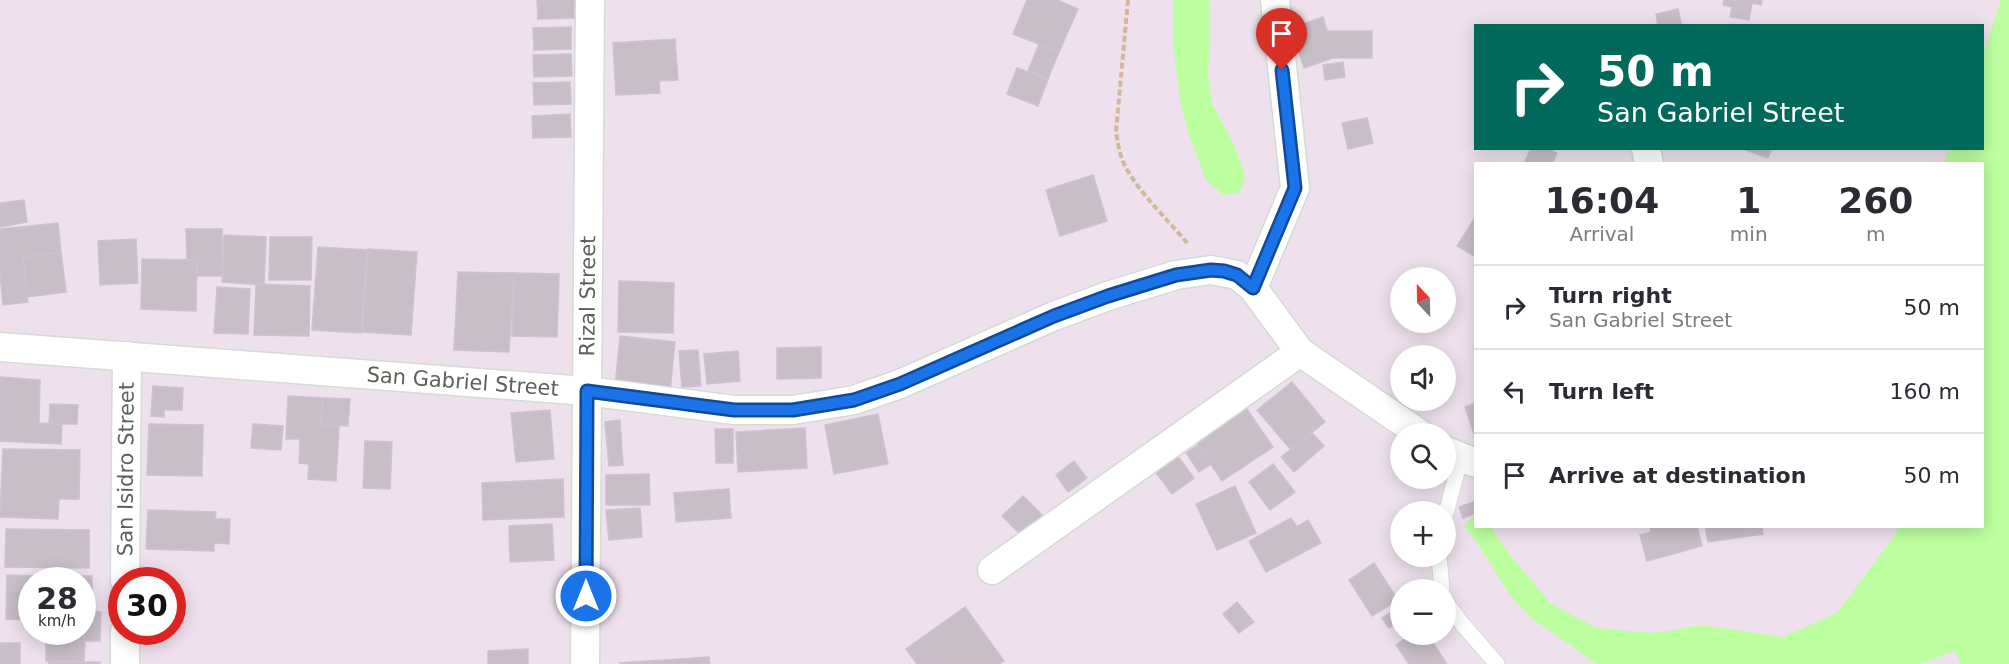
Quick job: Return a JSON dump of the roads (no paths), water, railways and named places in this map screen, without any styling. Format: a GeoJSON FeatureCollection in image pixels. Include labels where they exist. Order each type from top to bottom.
{"type":"FeatureCollection","features":[{"type":"Feature","properties":{"kind":"street","name":"Rizal Street"},"geometry":{"type":"LineString","coordinates":[[585,664],[590,0]]}},
{"type":"Feature","properties":{"kind":"street"},"geometry":{"type":"LineString","coordinates":[[1275,0],[1295,188],[1253,288],[1300,352],[1404,423]]}},
{"type":"Feature","properties":{"kind":"street","name":"San Gabriel Street"},"geometry":{"type":"LineString","coordinates":[[0,347],[587,391],[734,410],[793,410],[854,400],[900,384],[1054,316],[1176,275],[1211,270],[1237,275],[1253,288]]}},
{"type":"Feature","properties":{"kind":"street"},"geometry":{"type":"LineString","coordinates":[[992,570],[1300,352]]}},
{"type":"Feature","properties":{"kind":"street","name":"San Isidro Street"},"geometry":{"type":"LineString","coordinates":[[126,567],[127,356]]}},
{"type":"Feature","properties":{"kind":"street"},"geometry":{"type":"LineString","coordinates":[[125,645],[125,664]]}},
{"type":"Feature","properties":{"kind":"lane"},"geometry":{"type":"LineString","coordinates":[[1449,501],[1461,457]]}},
{"type":"Feature","properties":{"kind":"lane"},"geometry":{"type":"LineString","coordinates":[[1456,616],[1497,664]]}}]}
